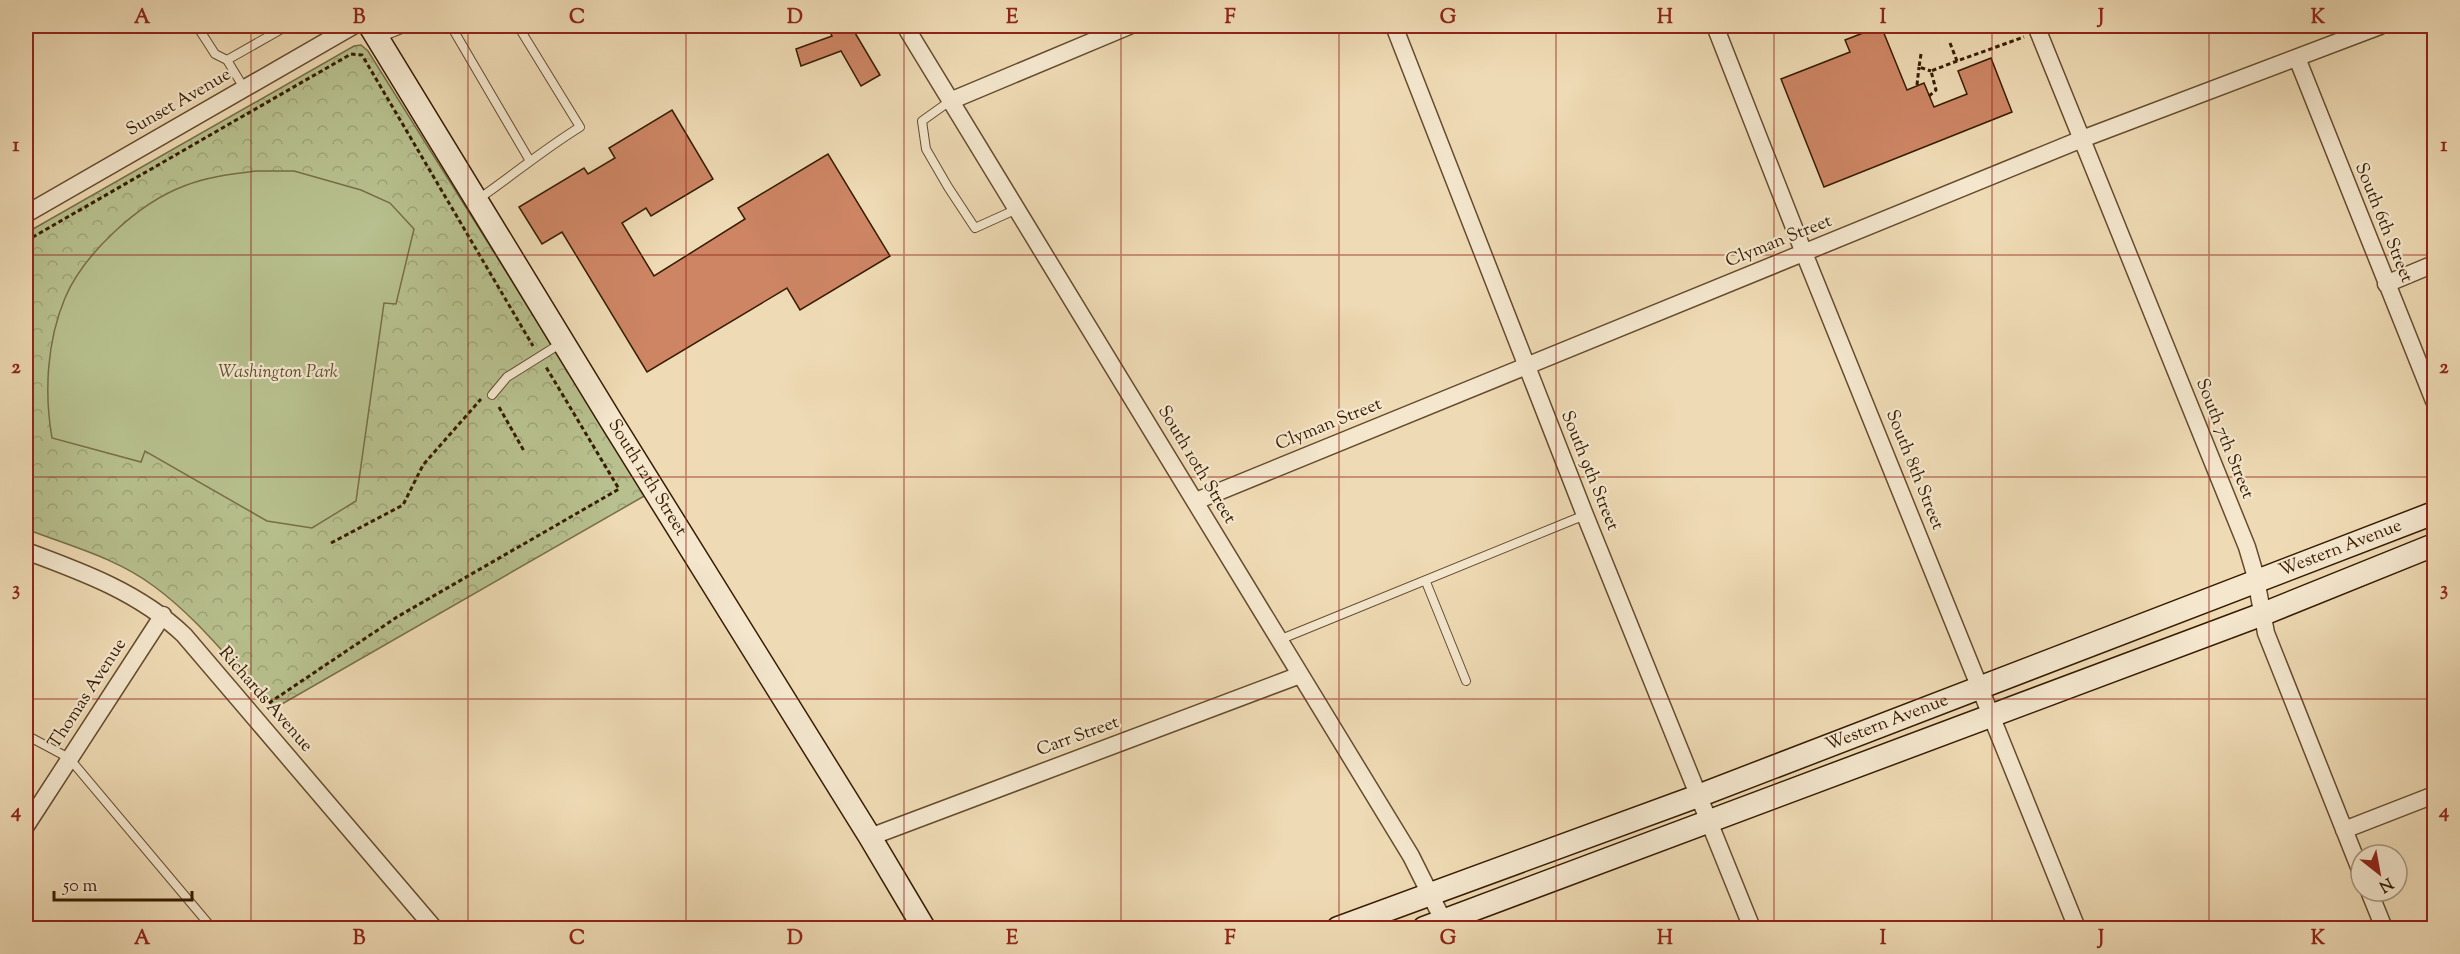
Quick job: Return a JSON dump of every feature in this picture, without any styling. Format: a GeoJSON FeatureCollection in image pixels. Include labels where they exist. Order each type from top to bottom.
{"type":"FeatureCollection","features":[{"type":"Feature","properties":{"kind":"street","name":"Sunset Avenue"},"geometry":{"type":"LineString","coordinates":[[26,214],[353,26]]}},
{"type":"Feature","properties":{"kind":"street","name":"South 10th Street"},"geometry":{"type":"LineString","coordinates":[[905,26],[1411,856],[1431,893],[1438,926]]}},
{"type":"Feature","properties":{"kind":"street"},"geometry":{"type":"LineString","coordinates":[[950,101],[1093,32],[1129,26]]}},
{"type":"Feature","properties":{"kind":"street","name":"South 9th Street"},"geometry":{"type":"LineString","coordinates":[[1394,26],[1585,515],[1752,928]]}},
{"type":"Feature","properties":{"kind":"street","name":"South 8th Street"},"geometry":{"type":"LineString","coordinates":[[1715,26],[1804,253],[2078,928]]}},
{"type":"Feature","properties":{"kind":"street","name":"Clyman Street"},"geometry":{"type":"LineString","coordinates":[[1196,501],[2082,139],[2380,26]]}},
{"type":"Feature","properties":{"kind":"street","name":"South 7th Street"},"geometry":{"type":"LineString","coordinates":[[2037,29],[2247,547],[2266,633],[2349,843]]}},
{"type":"Feature","properties":{"kind":"street","name":"South 12th Street"},"geometry":{"type":"LineString","coordinates":[[374,32],[924,928]]}},
{"type":"Feature","properties":{"kind":"street","name":"South 6th Street"},"geometry":{"type":"LineString","coordinates":[[2297,58],[2434,401]]}},
{"type":"Feature","properties":{"kind":"street"},"geometry":{"type":"LineString","coordinates":[[2386,284],[2434,264]]}},
{"type":"Feature","properties":{"kind":"street","name":"Western Avenue"},"geometry":{"type":"LineString","coordinates":[[1338,928],[1698,796],[2257,584],[2434,513]]}},
{"type":"Feature","properties":{"kind":"street","name":"Western Avenue"},"geometry":{"type":"LineString","coordinates":[[1438,926],[1992,714],[2263,614],[2434,545]]}},
{"type":"Feature","properties":{"kind":"street","name":"Richards Avenue"},"geometry":{"type":"LineString","coordinates":[[26,551],[112,585],[163,615],[184,635],[434,928]]}},
{"type":"Feature","properties":{"kind":"street","name":"Thomas Avenue"},"geometry":{"type":"LineString","coordinates":[[26,826],[163,615]]}},
{"type":"Feature","properties":{"kind":"street","name":"Carr Street"},"geometry":{"type":"LineString","coordinates":[[870,837],[1300,675]]}},
{"type":"Feature","properties":{"kind":"street"},"geometry":{"type":"LineString","coordinates":[[2344,830],[2434,795]]}},
{"type":"Feature","properties":{"kind":"street"},"geometry":{"type":"LineString","coordinates":[[2374,903],[2384,928]]}},
{"type":"Feature","properties":{"kind":"lane"},"geometry":{"type":"LineString","coordinates":[[197,26],[214,54],[227,60],[244,88]]}},
{"type":"Feature","properties":{"kind":"lane"},"geometry":{"type":"LineString","coordinates":[[227,60],[287,26]]}},
{"type":"Feature","properties":{"kind":"lane"},"geometry":{"type":"LineString","coordinates":[[374,32],[409,26]]}},
{"type":"Feature","properties":{"kind":"lane"},"geometry":{"type":"LineString","coordinates":[[451,26],[530,161]]}},
{"type":"Feature","properties":{"kind":"lane"},"geometry":{"type":"LineString","coordinates":[[477,200],[515,175],[542,151],[580,127],[518,26]]}},
{"type":"Feature","properties":{"kind":"lane"},"geometry":{"type":"LineString","coordinates":[[950,101],[922,121],[926,149],[948,187],[975,228],[1017,209]]}},
{"type":"Feature","properties":{"kind":"lane"},"geometry":{"type":"LineString","coordinates":[[492,395],[507,377],[563,342]]}},
{"type":"Feature","properties":{"kind":"lane"},"geometry":{"type":"LineString","coordinates":[[1279,640],[1426,582],[1585,515]]}},
{"type":"Feature","properties":{"kind":"lane"},"geometry":{"type":"LineString","coordinates":[[1426,582],[1466,681]]}},
{"type":"Feature","properties":{"kind":"lane"},"geometry":{"type":"LineString","coordinates":[[26,735],[69,758],[212,928]]}},
{"type":"Feature","properties":{"kind":"path"},"geometry":{"type":"LineString","coordinates":[[1919,67],[1930,71],[2037,29]]}},
{"type":"Feature","properties":{"kind":"path"},"geometry":{"type":"LineString","coordinates":[[1950,43],[1957,61]]}},
{"type":"Feature","properties":{"kind":"path"},"geometry":{"type":"LineString","coordinates":[[26,241],[351,54],[362,55],[619,489],[397,617],[269,703]]}},
{"type":"Feature","properties":{"kind":"path"},"geometry":{"type":"LineString","coordinates":[[1917,86],[1922,54]]}},
{"type":"Feature","properties":{"kind":"path"},"geometry":{"type":"LineString","coordinates":[[1929,96],[1936,90],[1930,71]]}},
{"type":"Feature","properties":{"kind":"path"},"geometry":{"type":"LineString","coordinates":[[331,543],[403,504],[423,465],[480,400],[492,395],[524,451]]}},
{"type":"Feature","properties":{"kind":"green space","name":"Washington Park"},"geometry":{"type":"Polygon","coordinates":[[[361,45],[368,51],[646,495],[275,708],[203,630],[155,587],[109,560],[26,529],[26,233],[354,46],[361,45]]]}},
{"type":"Feature","properties":{"kind":"green space"},"geometry":{"type":"Polygon","coordinates":[[[256,171],[294,171],[361,190],[390,203],[414,229],[396,304],[384,303],[356,501],[312,528],[267,521],[145,451],[141,462],[52,438],[48,385],[54,332],[65,298],[85,264],[115,231],[149,204],[167,194],[201,180],[256,171]]]}},
{"type":"Feature","properties":{"kind":"building"},"geometry":{"type":"Polygon","coordinates":[[[827,26],[851,26],[880,75],[861,86],[841,51],[801,66],[796,49],[832,36],[827,26]]]}},
{"type":"Feature","properties":{"kind":"building"},"geometry":{"type":"Polygon","coordinates":[[[1881,26],[1907,90],[1924,83],[1934,107],[1967,94],[1958,71],[1991,58],[2012,112],[1824,187],[1781,79],[1850,52],[1845,40],[1881,26]]]}},
{"type":"Feature","properties":{"kind":"building"},"geometry":{"type":"Polygon","coordinates":[[[672,110],[713,179],[651,216],[646,208],[622,223],[654,276],[745,219],[738,208],[828,154],[890,256],[800,310],[787,288],[647,372],[562,232],[542,244],[519,207],[584,168],[588,174],[615,158],[609,148],[672,110]]]}}]}
